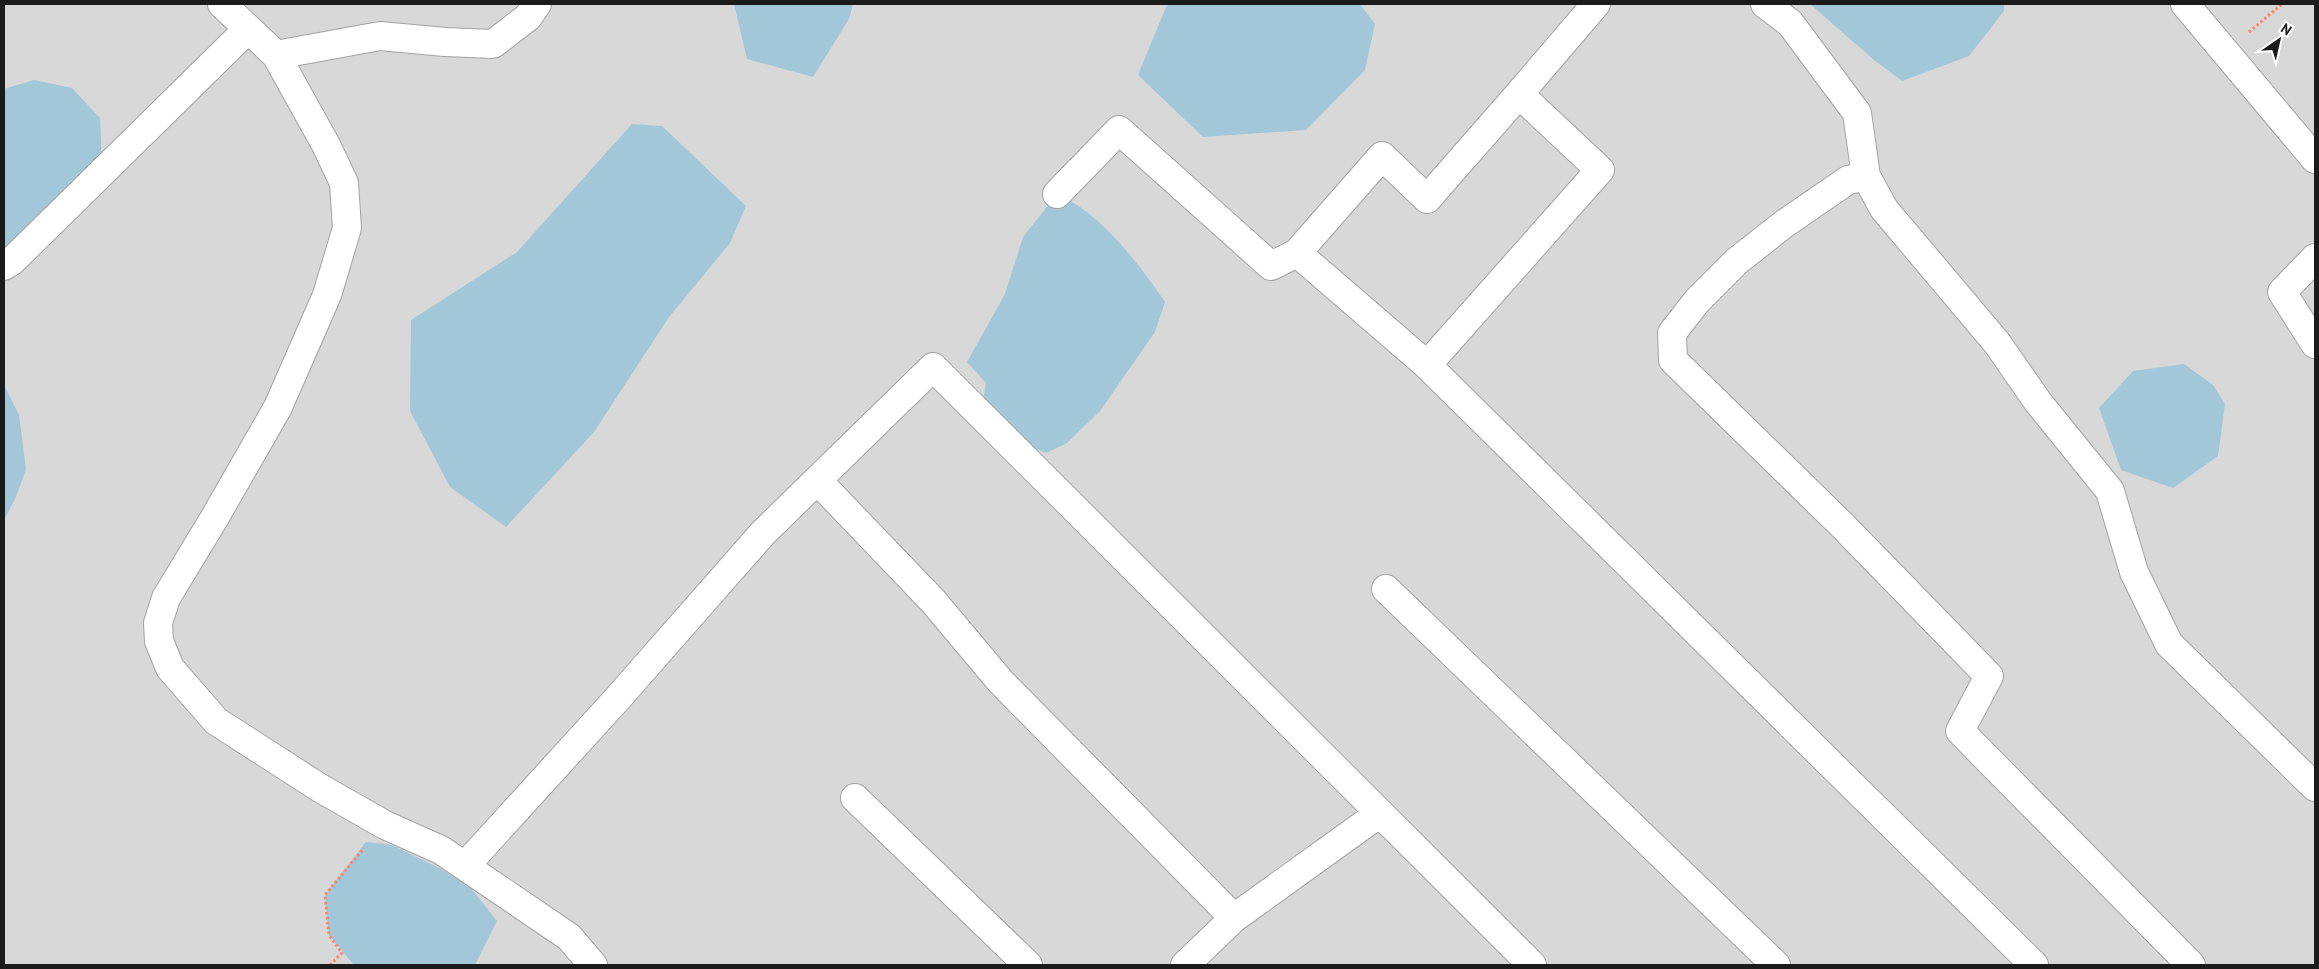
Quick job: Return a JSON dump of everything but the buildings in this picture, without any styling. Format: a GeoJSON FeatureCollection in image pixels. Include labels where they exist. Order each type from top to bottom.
{"type":"FeatureCollection","features":[{"type":"Feature","properties":{"kind":"street"},"geometry":{"type":"LineString","coordinates":[[222,4],[276,55],[326,145],[344,183],[347,228],[327,294],[278,407],[166,598],[158,623],[159,641],[170,668],[216,721],[320,788],[385,825],[441,850],[569,937],[593,965]]}},
{"type":"Feature","properties":{"kind":"street"},"geometry":{"type":"LineString","coordinates":[[276,55],[380,36],[494,44],[528,17],[537,4]]}},
{"type":"Feature","properties":{"kind":"street"},"geometry":{"type":"LineString","coordinates":[[1057,194],[1119,130],[1271,266],[1297,252],[1382,156],[1427,199],[1520,94],[1596,4]]}},
{"type":"Feature","properties":{"kind":"street"},"geometry":{"type":"LineString","coordinates":[[1765,4],[1790,23],[1857,112],[1866,176],[1884,209],[1997,343],[2038,402],[2110,492],[2134,572],[2169,644],[2315,788]]}},
{"type":"Feature","properties":{"kind":"street"},"geometry":{"type":"LineString","coordinates":[[2185,4],[2315,159]]}},
{"type":"Feature","properties":{"kind":"street"},"geometry":{"type":"LineString","coordinates":[[4,266],[12,261],[248,29]]}},
{"type":"Feature","properties":{"kind":"street"},"geometry":{"type":"LineString","coordinates":[[1427,365],[1600,170],[1520,94]]}},
{"type":"Feature","properties":{"kind":"street"},"geometry":{"type":"LineString","coordinates":[[1866,176],[1848,180],[1784,224],[1737,261],[1697,302],[1672,333],[1673,360],[1843,526],[1989,676],[1960,731],[2191,965]]}},
{"type":"Feature","properties":{"kind":"street"},"geometry":{"type":"LineString","coordinates":[[1297,252],[1427,365],[2034,965]]}},
{"type":"Feature","properties":{"kind":"street"},"geometry":{"type":"LineString","coordinates":[[2315,258],[2282,292],[2315,344]]}},
{"type":"Feature","properties":{"kind":"street"},"geometry":{"type":"LineString","coordinates":[[465,866],[618,698],[763,533],[933,367],[1532,965]]}},
{"type":"Feature","properties":{"kind":"street"},"geometry":{"type":"LineString","coordinates":[[818,480],[933,601],[1001,682],[1234,918]]}},
{"type":"Feature","properties":{"kind":"street"},"geometry":{"type":"LineString","coordinates":[[1386,589],[1776,965]]}},
{"type":"Feature","properties":{"kind":"street"},"geometry":{"type":"LineString","coordinates":[[856,798],[1028,965]]}},
{"type":"Feature","properties":{"kind":"street"},"geometry":{"type":"LineString","coordinates":[[1185,965],[1234,918],[1380,813]]}},
{"type":"Feature","properties":{"kind":"path"},"geometry":{"type":"LineString","coordinates":[[2226,52],[2282,4]]}},
{"type":"Feature","properties":{"kind":"path"},"geometry":{"type":"LineString","coordinates":[[330,965],[342,953],[329,936],[326,895],[385,825]]}},
{"type":"Feature","properties":{"kind":"shaded area"},"geometry":{"type":"Polygon","coordinates":[[[4,4],[2315,4],[2315,965],[4,965],[4,4]]]}},
{"type":"Feature","properties":{"kind":"water"},"geometry":{"type":"Polygon","coordinates":[[[734,4],[853,4],[849,19],[813,77],[747,59],[734,4]]]}},
{"type":"Feature","properties":{"kind":"water"},"geometry":{"type":"Polygon","coordinates":[[[1169,4],[1360,4],[1375,24],[1365,70],[1306,130],[1203,137],[1138,75],[1166,7],[1169,4]]]}},
{"type":"Feature","properties":{"kind":"water"},"geometry":{"type":"Polygon","coordinates":[[[1810,4],[2004,4],[2004,11],[1969,56],[1902,81],[1874,60],[1810,4]]]}},
{"type":"Feature","properties":{"kind":"water"},"geometry":{"type":"Polygon","coordinates":[[[34,80],[72,88],[100,118],[102,164],[4,264],[4,89],[34,80]]]}},
{"type":"Feature","properties":{"kind":"water"},"geometry":{"type":"Polygon","coordinates":[[[632,124],[662,126],[746,206],[730,243],[669,317],[594,432],[506,527],[450,487],[410,411],[411,320],[517,252],[632,124]]]}},
{"type":"Feature","properties":{"kind":"water"},"geometry":{"type":"Polygon","coordinates":[[[1057,194],[1089,214],[1118,241],[1165,302],[1155,332],[1100,411],[1067,443],[1046,453],[1018,441],[983,400],[986,383],[967,362],[1005,294],[1023,237],[1057,194]]]}},
{"type":"Feature","properties":{"kind":"water"},"geometry":{"type":"Polygon","coordinates":[[[2184,364],[2213,385],[2225,404],[2218,456],[2173,488],[2121,470],[2099,408],[2133,371],[2184,364]]]}},
{"type":"Feature","properties":{"kind":"water"},"geometry":{"type":"Polygon","coordinates":[[[4,385],[19,415],[26,469],[16,497],[4,520],[4,385]]]}},
{"type":"Feature","properties":{"kind":"water"},"geometry":{"type":"Polygon","coordinates":[[[366,842],[392,845],[441,869],[470,887],[497,921],[475,965],[354,965],[329,935],[325,895],[366,842]]]}}]}
